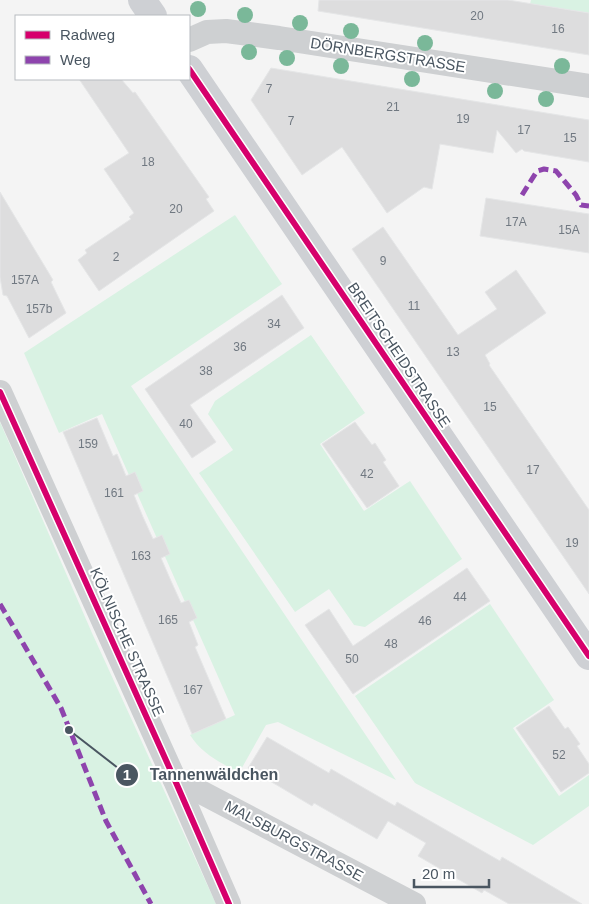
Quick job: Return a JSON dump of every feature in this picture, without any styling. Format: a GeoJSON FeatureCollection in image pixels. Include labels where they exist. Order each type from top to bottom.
{"type":"FeatureCollection","features":[{"type":"Feature","properties":{"kind":"main road"},"geometry":{"type":"LineString","coordinates":[[142,0],[152,15]]}},
{"type":"Feature","properties":{"kind":"main road","name":"BREITSCHEIDSTRASSE"},"geometry":{"type":"LineString","coordinates":[[190,70],[589,656]]}},
{"type":"Feature","properties":{"kind":"street","name":"DÖRNBERGSTRASSE"},"geometry":{"type":"LineString","coordinates":[[190,40],[207,32],[226,31],[589,86]]}},
{"type":"Feature","properties":{"kind":"street","name":"KÖLNISCHE STRASSE"},"geometry":{"type":"LineString","coordinates":[[0,392],[229,904]]}},
{"type":"Feature","properties":{"kind":"street","name":"MALSBURGSTRASSE"},"geometry":{"type":"LineString","coordinates":[[174,778],[414,904]]}},
{"type":"Feature","properties":{"kind":"green space"},"geometry":{"type":"Polygon","coordinates":[[[531,0],[589,0],[589,13],[530,4],[531,0]]]}},
{"type":"Feature","properties":{"kind":"green space"},"geometry":{"type":"Polygon","coordinates":[[[235,215],[282,284],[131,386],[396,780],[278,722],[266,725],[239,773],[212,757],[195,742],[190,735],[235,715],[102,414],[59,433],[24,353],[235,215]]]}},
{"type":"Feature","properties":{"kind":"green space"},"geometry":{"type":"Polygon","coordinates":[[[311,335],[365,413],[320,444],[364,511],[410,481],[462,559],[365,627],[354,625],[329,589],[295,612],[199,473],[233,450],[208,414],[215,401],[311,335]]]}},
{"type":"Feature","properties":{"kind":"green space"},"geometry":{"type":"Polygon","coordinates":[[[0,422],[92,633],[216,904],[0,904],[0,422]]]}},
{"type":"Feature","properties":{"kind":"green space"},"geometry":{"type":"Polygon","coordinates":[[[490,604],[554,700],[513,728],[559,796],[589,775],[589,806],[533,845],[415,783],[355,696],[490,604]]]}},
{"type":"Feature","properties":{"kind":"building"},"geometry":{"type":"Polygon","coordinates":[[[319,0],[508,0],[589,13],[589,55],[318,11],[319,0]]]}},
{"type":"Feature","properties":{"kind":"building"},"geometry":{"type":"Polygon","coordinates":[[[271,68],[589,120],[589,162],[524,151],[522,149],[516,153],[497,130],[493,153],[440,144],[432,189],[424,187],[387,213],[342,147],[302,175],[251,100],[271,68]]]}},
{"type":"Feature","properties":{"kind":"building"},"geometry":{"type":"Polygon","coordinates":[[[80,80],[122,80],[133,93],[135,92],[209,197],[206,199],[214,211],[99,291],[78,260],[87,253],[85,250],[131,219],[129,217],[134,213],[104,169],[129,153],[80,80]]]}},
{"type":"Feature","properties":{"kind":"building"},"geometry":{"type":"Polygon","coordinates":[[[0,192],[53,280],[51,282],[66,313],[29,338],[7,296],[3,295],[0,277],[0,192]]]}},
{"type":"Feature","properties":{"kind":"building"},"geometry":{"type":"Polygon","coordinates":[[[486,198],[589,214],[589,253],[480,236],[486,198]]]}},
{"type":"Feature","properties":{"kind":"building"},"geometry":{"type":"Polygon","coordinates":[[[383,227],[458,335],[497,309],[485,292],[516,270],[546,313],[485,355],[489,365],[589,510],[589,594],[352,249],[383,227]]]}},
{"type":"Feature","properties":{"kind":"building"},"geometry":{"type":"Polygon","coordinates":[[[282,295],[304,328],[190,405],[216,442],[192,458],[145,389],[282,295]]]}},
{"type":"Feature","properties":{"kind":"building"},"geometry":{"type":"Polygon","coordinates":[[[97,418],[113,456],[117,454],[126,476],[135,472],[143,491],[134,495],[143,517],[153,539],[162,535],[170,554],[161,558],[181,603],[189,600],[197,618],[189,622],[198,645],[195,647],[226,719],[192,734],[63,432],[97,418]]]}},
{"type":"Feature","properties":{"kind":"building"},"geometry":{"type":"Polygon","coordinates":[[[355,422],[372,445],[375,443],[386,460],[383,462],[399,486],[367,508],[322,444],[355,422]]]}},
{"type":"Feature","properties":{"kind":"building"},"geometry":{"type":"Polygon","coordinates":[[[467,568],[490,601],[353,694],[305,625],[329,609],[353,646],[467,568]]]}},
{"type":"Feature","properties":{"kind":"building"},"geometry":{"type":"Polygon","coordinates":[[[549,706],[565,729],[568,727],[580,744],[577,746],[589,764],[589,773],[561,792],[516,728],[549,706]]]}},
{"type":"Feature","properties":{"kind":"building"},"geometry":{"type":"Polygon","coordinates":[[[267,737],[329,773],[331,769],[395,806],[397,802],[500,861],[502,857],[582,904],[509,904],[484,890],[482,893],[418,856],[426,843],[388,821],[377,839],[314,803],[312,806],[248,768],[267,737]]]}},
{"type":"Feature","properties":{"kind":"marked path"},"geometry":{"type":"LineString","coordinates":[[522,195],[537,171],[544,169],[556,171],[576,195],[581,205],[589,206]]}},
{"type":"Feature","properties":{"kind":"marked path"},"geometry":{"type":"LineString","coordinates":[[0,604],[61,708],[106,821],[151,904]]}},
{"type":"Feature","properties":{"kind":"cycle path"},"geometry":{"type":"LineString","coordinates":[[190,70],[589,656]]}},
{"type":"Feature","properties":{"kind":"cycle path"},"geometry":{"type":"LineString","coordinates":[[0,392],[229,904]]}},
{"type":"Feature","properties":{"kind":"place","name":"Tannenwäldchen"},"geometry":{"type":"Point","coordinates":[69,730]}}]}
